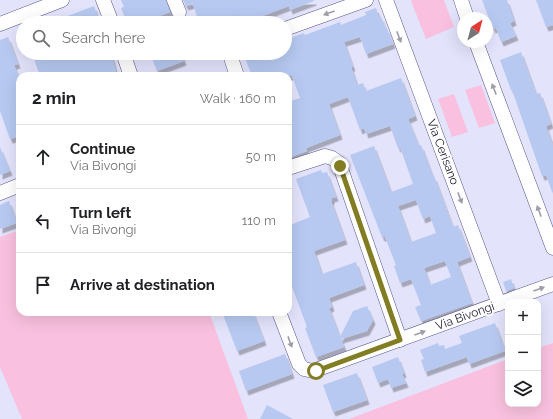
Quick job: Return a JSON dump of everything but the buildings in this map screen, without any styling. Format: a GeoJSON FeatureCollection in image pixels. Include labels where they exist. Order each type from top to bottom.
{"type":"FeatureCollection","features":[{"type":"Feature","properties":{"kind":"street"},"geometry":{"type":"LineString","coordinates":[[21,16],[62,0]]}},
{"type":"Feature","properties":{"kind":"street"},"geometry":{"type":"LineString","coordinates":[[103,0],[109,16]]}},
{"type":"Feature","properties":{"kind":"street"},"geometry":{"type":"LineString","coordinates":[[292,26],[366,0]]}},
{"type":"Feature","properties":{"kind":"street","name":"Via Cerisano"},"geometry":{"type":"LineString","coordinates":[[386,0],[499,304]]}},
{"type":"Feature","properties":{"kind":"street"},"geometry":{"type":"LineString","coordinates":[[461,0],[465,12]]}},
{"type":"Feature","properties":{"kind":"street"},"geometry":{"type":"LineString","coordinates":[[0,24],[16,18]]}},
{"type":"Feature","properties":{"kind":"street"},"geometry":{"type":"LineString","coordinates":[[478,48],[553,248]]}},
{"type":"Feature","properties":{"kind":"street"},"geometry":{"type":"LineString","coordinates":[[125,60],[130,72]]}},
{"type":"Feature","properties":{"kind":"street"},"geometry":{"type":"LineString","coordinates":[[232,60],[236,72]]}},
{"type":"Feature","properties":{"kind":"street"},"geometry":{"type":"LineString","coordinates":[[292,167],[325,156],[332,158],[339,163],[400,340]]}},
{"type":"Feature","properties":{"kind":"street"},"geometry":{"type":"LineString","coordinates":[[0,193],[16,187]]}},
{"type":"Feature","properties":{"kind":"street","name":"Via Bivongi"},"geometry":{"type":"LineString","coordinates":[[280,316],[297,361],[302,367],[310,371],[318,370],[553,284]]}},
{"type":"Feature","properties":{"kind":"shaded area"},"geometry":{"type":"Polygon","coordinates":[[[444,0],[454,27],[426,39],[411,1],[444,0]]]}},
{"type":"Feature","properties":{"kind":"shaded area"},"geometry":{"type":"Polygon","coordinates":[[[481,85],[495,123],[479,128],[465,90],[481,85]]]}},
{"type":"Feature","properties":{"kind":"shaded area"},"geometry":{"type":"Polygon","coordinates":[[[454,94],[468,132],[452,137],[438,99],[454,94]]]}},
{"type":"Feature","properties":{"kind":"shaded area"},"geometry":{"type":"Polygon","coordinates":[[[16,231],[16,316],[210,316],[248,419],[22,419],[0,367],[0,237],[16,231]]]}},
{"type":"Feature","properties":{"kind":"shaded area"},"geometry":{"type":"Polygon","coordinates":[[[553,343],[553,419],[349,419],[505,360],[505,407],[541,407],[541,347],[553,343]]]}},
{"type":"Feature","properties":{"kind":"route"},"geometry":{"type":"LineString","coordinates":[[316,371],[400,340],[340,166]]}}]}
